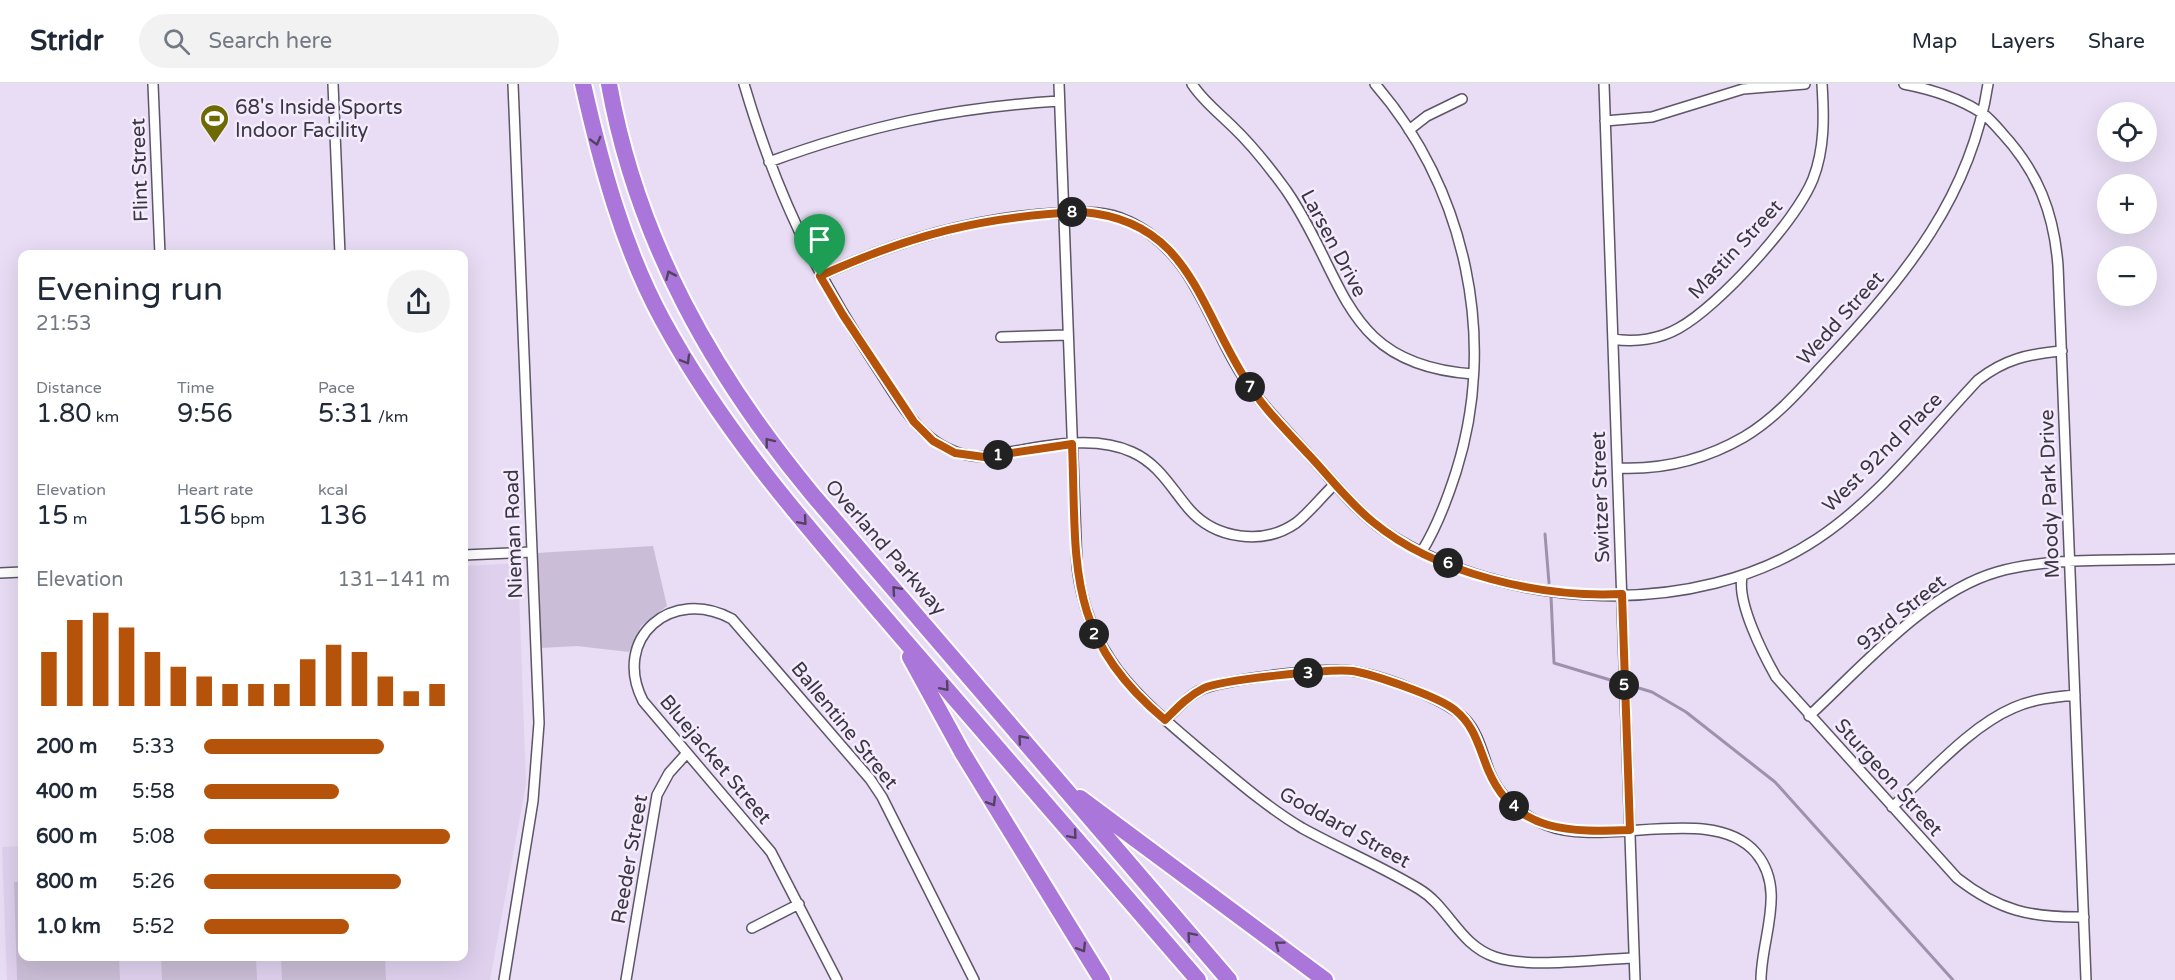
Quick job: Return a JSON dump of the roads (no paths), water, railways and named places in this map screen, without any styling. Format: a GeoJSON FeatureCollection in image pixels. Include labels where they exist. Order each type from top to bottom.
{"type":"FeatureCollection","features":[{"type":"Feature","properties":{"kind":"highway"},"geometry":{"type":"LineString","coordinates":[[583,84],[612,193],[643,277],[667,327],[709,398],[765,476],[1198,980]]}},
{"type":"Feature","properties":{"kind":"highway","name":"Overland Parkway"},"geometry":{"type":"LineString","coordinates":[[609,84],[631,172],[661,257],[697,331],[753,420],[784,461],[1229,980]]}},
{"type":"Feature","properties":{"kind":"highway"},"geometry":{"type":"LineString","coordinates":[[893,627],[962,752],[1102,980]]}},
{"type":"Feature","properties":{"kind":"highway"},"geometry":{"type":"LineString","coordinates":[[1060,783],[1325,980]]}},
{"type":"Feature","properties":{"kind":"street","name":"Flint Street"},"geometry":{"type":"LineString","coordinates":[[153,84],[160,250]]}},
{"type":"Feature","properties":{"kind":"street"},"geometry":{"type":"LineString","coordinates":[[333,84],[340,250]]}},
{"type":"Feature","properties":{"kind":"street","name":"Nieman Road"},"geometry":{"type":"LineString","coordinates":[[504,980],[533,801],[539,723],[513,84]]}},
{"type":"Feature","properties":{"kind":"street"},"geometry":{"type":"LineString","coordinates":[[744,84],[769,162],[794,224],[820,276],[914,422],[933,441],[955,453],[984,457],[1072,444],[1102,443],[1137,454],[1162,473],[1199,519],[1218,530],[1244,537],[1267,536],[1287,528],[1335,484]]}},
{"type":"Feature","properties":{"kind":"street","name":"Goddard Street"},"geometry":{"type":"LineString","coordinates":[[1059,84],[1077,566],[1086,613],[1095,636],[1117,672],[1136,694],[1165,720],[1284,816],[1433,899],[1467,941],[1479,950],[1493,957],[1522,962],[1634,958]]}},
{"type":"Feature","properties":{"kind":"street","name":"Larsen Drive"},"geometry":{"type":"LineString","coordinates":[[1192,84],[1246,140],[1287,192],[1338,291],[1363,327],[1387,348],[1408,360],[1434,369],[1473,374]]}},
{"type":"Feature","properties":{"kind":"street"},"geometry":{"type":"LineString","coordinates":[[1375,84],[1410,130],[1436,177],[1452,215],[1463,256],[1473,310],[1471,404],[1461,458],[1449,494],[1422,551]]}},
{"type":"Feature","properties":{"kind":"street","name":"Switzer Street"},"geometry":{"type":"LineString","coordinates":[[1604,84],[1635,980]]}},
{"type":"Feature","properties":{"kind":"street"},"geometry":{"type":"LineString","coordinates":[[1605,121],[1652,117],[1743,89],[1805,84]]}},
{"type":"Feature","properties":{"kind":"street","name":"Mastin Street"},"geometry":{"type":"LineString","coordinates":[[1613,339],[1629,342],[1658,336],[1694,319],[1726,290],[1794,214],[1819,160],[1823,126],[1822,84]]}},
{"type":"Feature","properties":{"kind":"street","name":"Moody Park Drive"},"geometry":{"type":"LineString","coordinates":[[1904,84],[1952,98],[1983,113],[2027,163],[2048,205],[2057,245],[2086,980]]}},
{"type":"Feature","properties":{"kind":"street","name":"Wedd Street"},"geometry":{"type":"LineString","coordinates":[[1618,468],[1657,467],[1701,457],[1745,436],[1787,404],[1874,309],[1919,253],[1958,184],[1983,113],[1988,84]]}},
{"type":"Feature","properties":{"kind":"street"},"geometry":{"type":"LineString","coordinates":[[1410,130],[1427,116],[1462,99]]}},
{"type":"Feature","properties":{"kind":"street"},"geometry":{"type":"LineString","coordinates":[[769,162],[844,135],[893,122],[980,107],[1059,101]]}},
{"type":"Feature","properties":{"kind":"street","name":"West 92nd Place"},"geometry":{"type":"LineString","coordinates":[[820,276],[863,257],[929,234],[989,219],[1064,212],[1102,213],[1125,219],[1169,247],[1191,279],[1253,392],[1372,522],[1422,551],[1475,574],[1543,591],[1622,594],[1671,592],[1742,577],[1797,551],[1854,511],[1978,380],[1996,366],[2018,357],[2062,351]]}},
{"type":"Feature","properties":{"kind":"street"},"geometry":{"type":"LineString","coordinates":[[1001,337],[1067,335]]}},
{"type":"Feature","properties":{"kind":"street"},"geometry":{"type":"LineString","coordinates":[[468,555],[532,552]]}},
{"type":"Feature","properties":{"kind":"street","name":"93rd Street"},"geometry":{"type":"LineString","coordinates":[[1809,716],[1917,617],[1938,600],[1964,584],[2015,567],[2175,559]]}},
{"type":"Feature","properties":{"kind":"street"},"geometry":{"type":"LineString","coordinates":[[0,573],[18,572]]}},
{"type":"Feature","properties":{"kind":"street","name":"Sturgeon Street"},"geometry":{"type":"LineString","coordinates":[[1742,577],[1740,588],[1766,659],[1776,677],[1957,878],[1988,900],[2030,915],[2084,917]]}},
{"type":"Feature","properties":{"kind":"street","name":"Ballentine Street"},"geometry":{"type":"LineString","coordinates":[[676,610],[703,607],[732,619],[870,779],[882,797],[974,980]]}},
{"type":"Feature","properties":{"kind":"street","name":"Bluejacket Street"},"geometry":{"type":"LineString","coordinates":[[676,610],[665,615],[645,632],[635,657],[634,676],[643,701],[771,852],[837,980]]}},
{"type":"Feature","properties":{"kind":"street"},"geometry":{"type":"LineString","coordinates":[[1165,720],[1185,700],[1207,687],[1338,670],[1353,671],[1422,694],[1454,710],[1471,727],[1498,788],[1518,810],[1533,820],[1567,831],[1717,831],[1732,835],[1755,852],[1764,865],[1772,891],[1761,980]]}},
{"type":"Feature","properties":{"kind":"street"},"geometry":{"type":"LineString","coordinates":[[1892,807],[1970,736],[1998,715],[2027,703],[2075,695]]}},
{"type":"Feature","properties":{"kind":"street","name":"Reeder Street"},"geometry":{"type":"LineString","coordinates":[[626,980],[657,795],[669,773],[687,753]]}},
{"type":"Feature","properties":{"kind":"street"},"geometry":{"type":"LineString","coordinates":[[752,928],[799,904]]}},
{"type":"Feature","properties":{"kind":"waterway"},"geometry":{"type":"LineString","coordinates":[[1545,534],[1549,583]]}},
{"type":"Feature","properties":{"kind":"waterway"},"geometry":{"type":"LineString","coordinates":[[1551,596],[1554,663],[1617,682]]}},
{"type":"Feature","properties":{"kind":"waterway"},"geometry":{"type":"LineString","coordinates":[[1632,686],[1652,692],[1686,712],[1775,782],[1953,980]]}},
{"type":"Feature","properties":{"kind":"place","name":"68's Inside Sports Indoor Facility"},"geometry":{"type":"Point","coordinates":[214,144]}}]}
